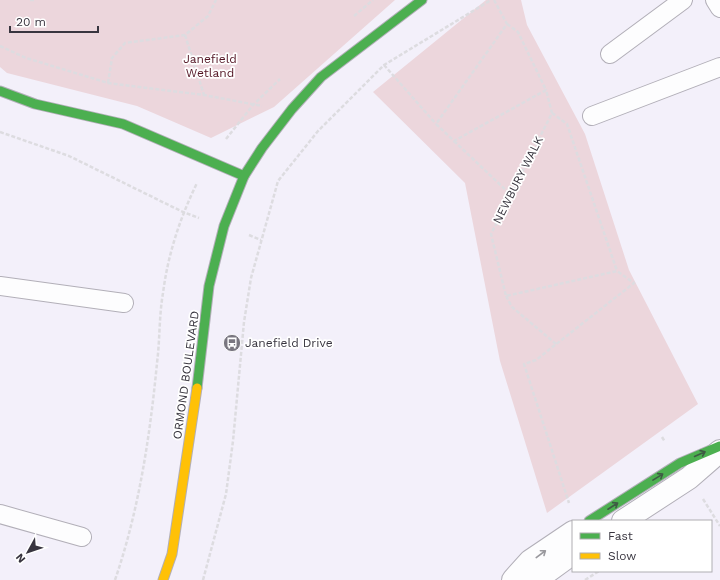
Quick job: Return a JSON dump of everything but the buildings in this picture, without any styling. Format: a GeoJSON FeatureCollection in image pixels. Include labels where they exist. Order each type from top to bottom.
{"type":"FeatureCollection","features":[{"type":"Feature","properties":{"kind":"street"},"geometry":{"type":"LineString","coordinates":[[0,91],[35,104],[123,124],[244,176],[262,148],[292,109],[321,77],[422,0]]}},
{"type":"Feature","properties":{"kind":"street","name":"ORMOND BOULEVARD"},"geometry":{"type":"LineString","coordinates":[[163,580],[172,554],[182,494],[204,340],[209,286],[224,226],[244,176]]}},
{"type":"Feature","properties":{"kind":"street"},"geometry":{"type":"LineString","coordinates":[[591,520],[680,463],[720,446]]}},
{"type":"Feature","properties":{"kind":"street"},"geometry":{"type":"LineString","coordinates":[[625,520],[689,478],[720,451]]}},
{"type":"Feature","properties":{"kind":"street"},"geometry":{"type":"LineString","coordinates":[[513,580],[530,562],[572,533]]}},
{"type":"Feature","properties":{"kind":"street"},"geometry":{"type":"LineString","coordinates":[[536,580],[572,554]]}},
{"type":"Feature","properties":{"kind":"lane"},"geometry":{"type":"LineString","coordinates":[[610,54],[683,0]]}},
{"type":"Feature","properties":{"kind":"lane"},"geometry":{"type":"LineString","coordinates":[[716,0],[720,8]]}},
{"type":"Feature","properties":{"kind":"lane"},"geometry":{"type":"LineString","coordinates":[[592,116],[720,67]]}},
{"type":"Feature","properties":{"kind":"lane"},"geometry":{"type":"LineString","coordinates":[[0,286],[124,303]]}},
{"type":"Feature","properties":{"kind":"lane"},"geometry":{"type":"LineString","coordinates":[[0,514],[82,537]]}},
{"type":"Feature","properties":{"kind":"path"},"geometry":{"type":"LineString","coordinates":[[108,83],[112,58],[125,43],[185,35],[208,16],[216,0]]}},
{"type":"Feature","properties":{"kind":"path"},"geometry":{"type":"LineString","coordinates":[[203,580],[226,494],[233,440],[244,322],[251,278],[278,181],[318,131],[384,65],[492,0],[507,24],[518,32],[546,90],[552,113],[567,124],[617,271],[634,283],[536,360],[524,364],[571,508]]}},
{"type":"Feature","properties":{"kind":"path"},"geometry":{"type":"LineString","coordinates":[[436,124],[507,24]]}},
{"type":"Feature","properties":{"kind":"path"},"geometry":{"type":"LineString","coordinates":[[185,35],[204,95]]}},
{"type":"Feature","properties":{"kind":"path"},"geometry":{"type":"LineString","coordinates":[[0,46],[26,58],[108,83],[204,95],[253,105]]}},
{"type":"Feature","properties":{"kind":"path"},"geometry":{"type":"LineString","coordinates":[[384,65],[436,124],[510,194]]}},
{"type":"Feature","properties":{"kind":"path"},"geometry":{"type":"LineString","coordinates":[[454,141],[546,90]]}},
{"type":"Feature","properties":{"kind":"path","name":"NEWBURY WALK"},"geometry":{"type":"LineString","coordinates":[[506,296],[490,234],[552,113]]}},
{"type":"Feature","properties":{"kind":"path"},"geometry":{"type":"LineString","coordinates":[[0,132],[69,156],[183,212],[261,240]]}},
{"type":"Feature","properties":{"kind":"path"},"geometry":{"type":"LineString","coordinates":[[556,344],[512,307],[506,296],[617,271]]}},
{"type":"Feature","properties":{"kind":"path"},"geometry":{"type":"LineString","coordinates":[[689,478],[720,526]]}},
{"type":"Feature","properties":{"kind":"path"},"geometry":{"type":"LineString","coordinates":[[585,580],[597,572]]}},
{"type":"Feature","properties":{"kind":"green space","name":"Janefield Wetland"},"geometry":{"type":"Polygon","coordinates":[[[0,0],[395,0],[274,107],[211,138],[137,106],[7,73],[0,67],[0,0]]]}},
{"type":"Feature","properties":{"kind":"green space"},"geometry":{"type":"Polygon","coordinates":[[[486,0],[521,0],[527,25],[585,134],[629,270],[698,404],[547,513],[500,361],[465,183],[373,92],[486,0]]]}},
{"type":"Feature","properties":{"kind":"traffic: fast"},"geometry":{"type":"LineString","coordinates":[[197,388],[209,286],[224,226],[244,176],[262,148],[292,109],[321,77],[422,0]]}},
{"type":"Feature","properties":{"kind":"traffic: fast"},"geometry":{"type":"LineString","coordinates":[[0,91],[35,104],[123,124],[244,176]]}},
{"type":"Feature","properties":{"kind":"traffic: fast"},"geometry":{"type":"LineString","coordinates":[[591,520],[680,463],[720,446]]}},
{"type":"Feature","properties":{"kind":"traffic: slow"},"geometry":{"type":"LineString","coordinates":[[163,580],[172,554],[197,388]]}},
{"type":"Feature","properties":{"kind":"place","name":"Janefield Drive"},"geometry":{"type":"Point","coordinates":[232,343]}}]}
